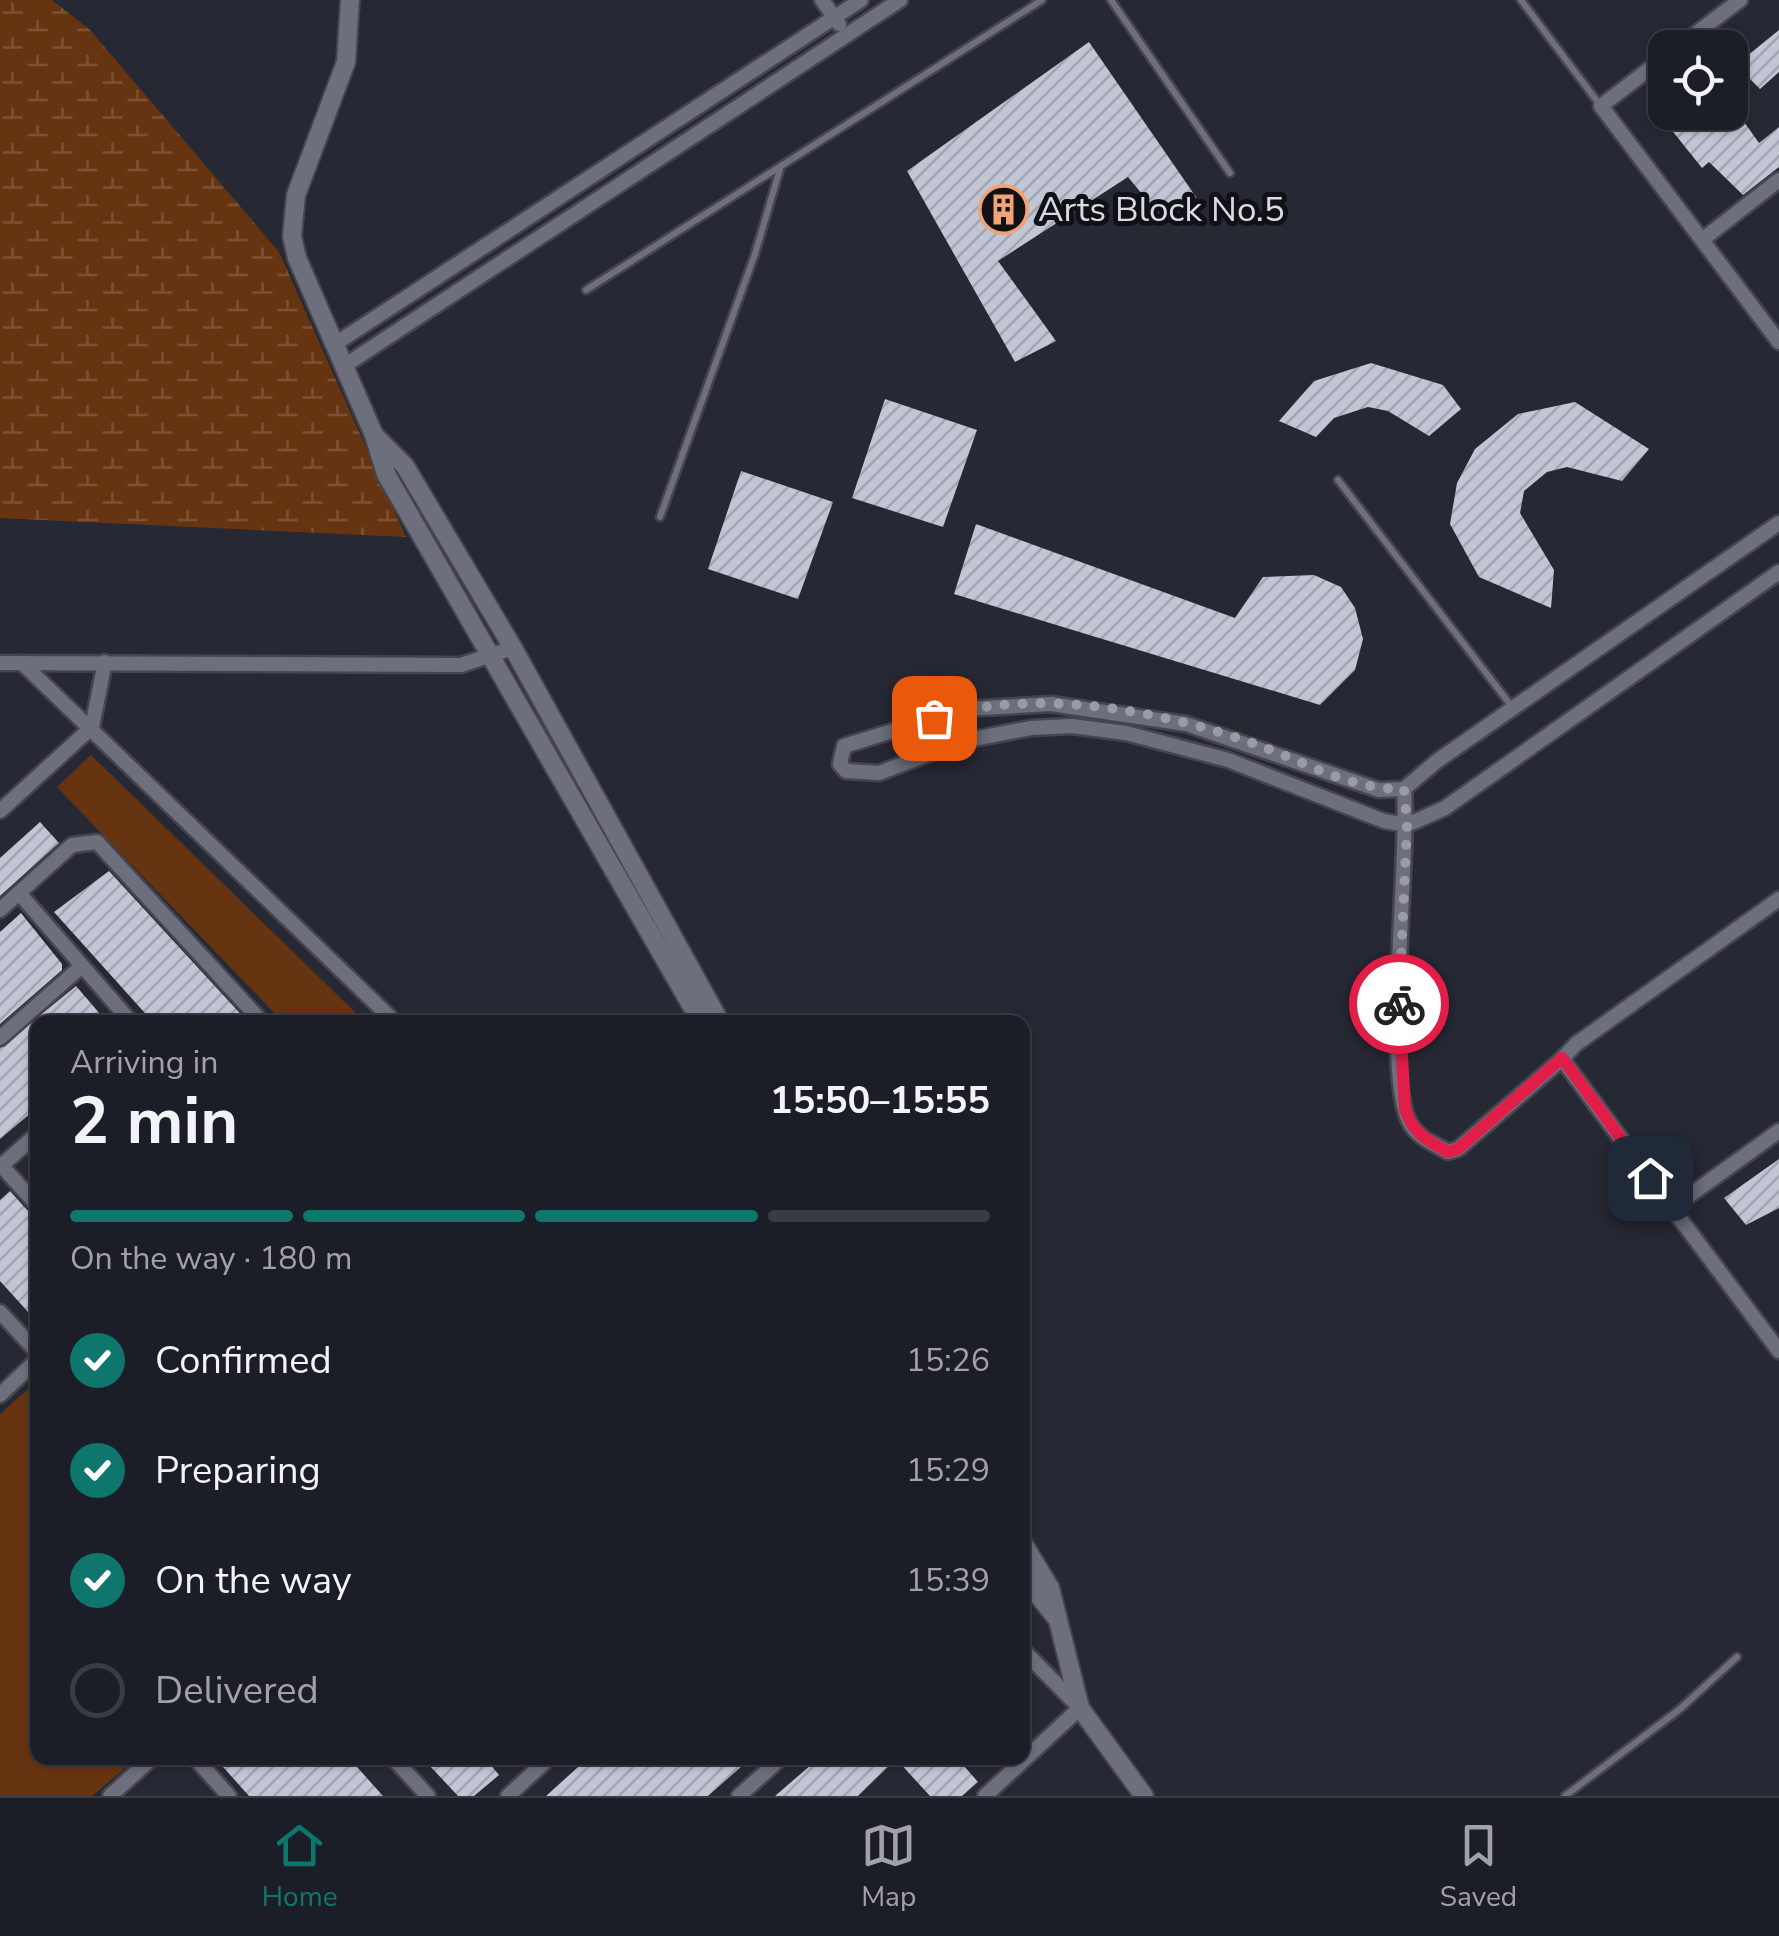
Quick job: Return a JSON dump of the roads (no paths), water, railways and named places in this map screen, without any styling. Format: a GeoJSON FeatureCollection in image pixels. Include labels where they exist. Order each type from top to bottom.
{"type":"FeatureCollection","features":[{"type":"Feature","properties":{"kind":"street"},"geometry":{"type":"LineString","coordinates":[[350,0],[346,62],[292,216],[297,258],[374,435],[386,474],[696,1015]]}},
{"type":"Feature","properties":{"kind":"street"},"geometry":{"type":"LineString","coordinates":[[822,0],[846,35]]}},
{"type":"Feature","properties":{"kind":"street"},"geometry":{"type":"LineString","coordinates":[[335,344],[861,0]]}},
{"type":"Feature","properties":{"kind":"street"},"geometry":{"type":"LineString","coordinates":[[344,366],[900,0]]}},
{"type":"Feature","properties":{"kind":"street"},"geometry":{"type":"LineString","coordinates":[[1701,30],[1740,0]]}},
{"type":"Feature","properties":{"kind":"street"},"geometry":{"type":"LineString","coordinates":[[1648,70],[1600,106],[1779,342]]}},
{"type":"Feature","properties":{"kind":"street"},"geometry":{"type":"LineString","coordinates":[[1702,240],[1779,180]]}},
{"type":"Feature","properties":{"kind":"street"},"geometry":{"type":"LineString","coordinates":[[374,435],[406,466],[513,648],[716,1015]]}},
{"type":"Feature","properties":{"kind":"street"},"geometry":{"type":"LineString","coordinates":[[1779,523],[1513,708],[1404,789],[1380,790],[1347,782],[1262,747],[1186,724],[1051,704],[964,709],[844,746],[840,754],[846,771],[879,773],[1000,733],[1072,726],[1126,733],[1228,760],[1356,813],[1407,825],[1445,808],[1779,572]]}},
{"type":"Feature","properties":{"kind":"street"},"geometry":{"type":"LineString","coordinates":[[0,663],[460,665],[513,648]]}},
{"type":"Feature","properties":{"kind":"street"},"geometry":{"type":"LineString","coordinates":[[0,812],[92,727],[105,662]]}},
{"type":"Feature","properties":{"kind":"street"},"geometry":{"type":"LineString","coordinates":[[22,663],[388,1015]]}},
{"type":"Feature","properties":{"kind":"street"},"geometry":{"type":"LineString","coordinates":[[1404,789],[1407,825],[1399,990],[1400,1068],[1410,1124],[1425,1140],[1448,1152],[1458,1149],[1576,1044],[1779,899]]}},
{"type":"Feature","properties":{"kind":"street"},"geometry":{"type":"LineString","coordinates":[[0,910],[72,845],[98,842],[256,1015]]}},
{"type":"Feature","properties":{"kind":"street"},"geometry":{"type":"LineString","coordinates":[[19,893],[125,1015]]}},
{"type":"Feature","properties":{"kind":"street"},"geometry":{"type":"LineString","coordinates":[[0,1038],[82,966]]}},
{"type":"Feature","properties":{"kind":"street"},"geometry":{"type":"LineString","coordinates":[[1562,1058],[1779,1350]]}},
{"type":"Feature","properties":{"kind":"street"},"geometry":{"type":"LineString","coordinates":[[1672,1208],[1779,1131]]}},
{"type":"Feature","properties":{"kind":"street"},"geometry":{"type":"LineString","coordinates":[[30,1139],[0,1165],[30,1197]]}},
{"type":"Feature","properties":{"kind":"street"},"geometry":{"type":"LineString","coordinates":[[0,1312],[30,1347]]}},
{"type":"Feature","properties":{"kind":"street"},"geometry":{"type":"LineString","coordinates":[[0,1395],[30,1364]]}},
{"type":"Feature","properties":{"kind":"street"},"geometry":{"type":"LineString","coordinates":[[1030,1555],[1050,1588],[1080,1708]]}},
{"type":"Feature","properties":{"kind":"street"},"geometry":{"type":"LineString","coordinates":[[1030,1585],[1055,1616]]}},
{"type":"Feature","properties":{"kind":"street"},"geometry":{"type":"LineString","coordinates":[[1030,1657],[1080,1708],[1144,1796]]}},
{"type":"Feature","properties":{"kind":"street"},"geometry":{"type":"LineString","coordinates":[[1030,1754],[1080,1708]]}},
{"type":"Feature","properties":{"kind":"street"},"geometry":{"type":"LineString","coordinates":[[110,1796],[144,1765]]}},
{"type":"Feature","properties":{"kind":"street"},"geometry":{"type":"LineString","coordinates":[[200,1765],[229,1796]]}},
{"type":"Feature","properties":{"kind":"street"},"geometry":{"type":"LineString","coordinates":[[399,1765],[428,1796]]}},
{"type":"Feature","properties":{"kind":"street"},"geometry":{"type":"LineString","coordinates":[[508,1796],[541,1765]]}},
{"type":"Feature","properties":{"kind":"street"},"geometry":{"type":"LineString","coordinates":[[739,1796],[773,1765]]}},
{"type":"Feature","properties":{"kind":"street"},"geometry":{"type":"LineString","coordinates":[[984,1796],[1018,1765]]}},
{"type":"Feature","properties":{"kind":"lane"},"geometry":{"type":"LineString","coordinates":[[586,290],[1042,0]]}},
{"type":"Feature","properties":{"kind":"lane"},"geometry":{"type":"LineString","coordinates":[[1111,0],[1230,173]]}},
{"type":"Feature","properties":{"kind":"lane"},"geometry":{"type":"LineString","coordinates":[[1520,0],[1600,106]]}},
{"type":"Feature","properties":{"kind":"lane"},"geometry":{"type":"LineString","coordinates":[[660,518],[755,254],[781,168]]}},
{"type":"Feature","properties":{"kind":"lane"},"geometry":{"type":"LineString","coordinates":[[1338,480],[1513,708]]}},
{"type":"Feature","properties":{"kind":"lane"},"geometry":{"type":"LineString","coordinates":[[1565,1796],[1680,1709],[1737,1658]]}},
{"type":"Feature","properties":{"kind":"place","name":"Arts Block No.5"},"geometry":{"type":"Point","coordinates":[1003,209]}}]}
